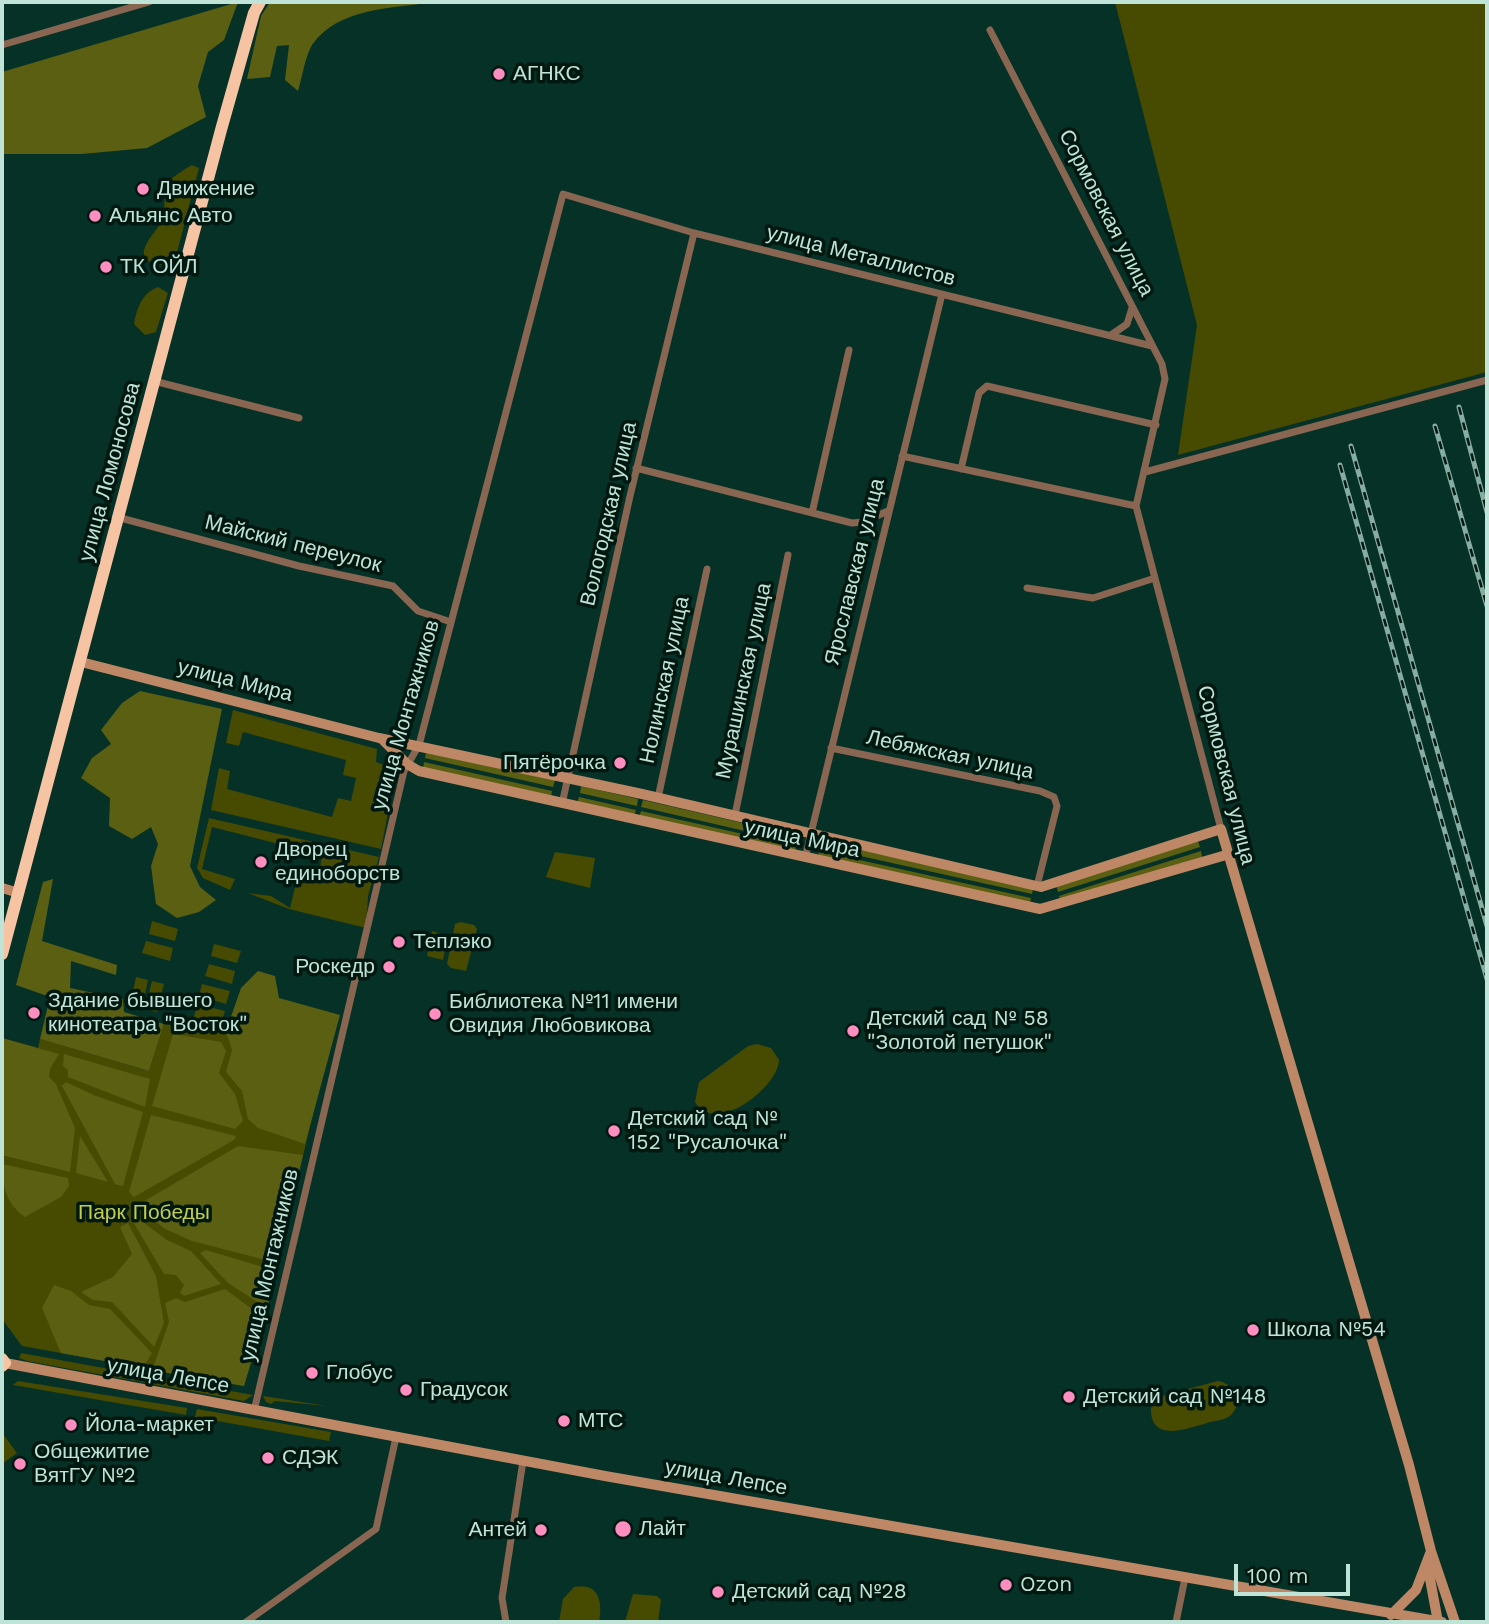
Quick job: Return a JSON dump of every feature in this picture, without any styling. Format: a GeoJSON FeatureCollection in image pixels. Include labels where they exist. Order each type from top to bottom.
{"type":"FeatureCollection","features":[{"type":"Feature","properties":{"kind":"highway","name":"улица Ломоносова"},"geometry":{"type":"LineString","coordinates":[[2,954],[255,5]]}},
{"type":"Feature","properties":{"kind":"street"},"geometry":{"type":"LineString","coordinates":[[2,44],[149,2]]}},
{"type":"Feature","properties":{"kind":"street","name":"Сормовская улица"},"geometry":{"type":"LineString","coordinates":[[990,30],[1162,364],[1165,379],[1136,506],[1226,855],[1405,1452],[1431,1552],[1455,1622]]}},
{"type":"Feature","properties":{"kind":"street","name":"улица Металлистов"},"geometry":{"type":"LineString","coordinates":[[563,194],[694,233],[1152,346]]}},
{"type":"Feature","properties":{"kind":"street","name":"улица Монтажников"},"geometry":{"type":"LineString","coordinates":[[254,1411],[407,764],[419,746],[563,194]]}},
{"type":"Feature","properties":{"kind":"street","name":"Вологодская улица"},"geometry":{"type":"LineString","coordinates":[[562,804],[636,468],[694,233]]}},
{"type":"Feature","properties":{"kind":"street","name":"Ярославская улица"},"geometry":{"type":"LineString","coordinates":[[804,859],[942,295]]}},
{"type":"Feature","properties":{"kind":"street"},"geometry":{"type":"LineString","coordinates":[[1110,336],[1127,324],[1132,307]]}},
{"type":"Feature","properties":{"kind":"street"},"geometry":{"type":"LineString","coordinates":[[812,513],[849,350]]}},
{"type":"Feature","properties":{"kind":"street"},"geometry":{"type":"LineString","coordinates":[[153,380],[299,418]]}},
{"type":"Feature","properties":{"kind":"street"},"geometry":{"type":"LineString","coordinates":[[1145,472],[1487,380]]}},
{"type":"Feature","properties":{"kind":"street"},"geometry":{"type":"LineString","coordinates":[[961,469],[979,393],[987,386],[1156,425]]}},
{"type":"Feature","properties":{"kind":"street"},"geometry":{"type":"LineString","coordinates":[[902,456],[1136,506]]}},
{"type":"Feature","properties":{"kind":"street"},"geometry":{"type":"LineString","coordinates":[[636,468],[852,523],[863,522],[888,511]]}},
{"type":"Feature","properties":{"kind":"street","name":"Майский переулок"},"geometry":{"type":"LineString","coordinates":[[117,517],[299,566],[393,586],[418,611],[451,622]]}},
{"type":"Feature","properties":{"kind":"street","name":"Мурашинская улица"},"geometry":{"type":"LineString","coordinates":[[735,815],[788,555]]}},
{"type":"Feature","properties":{"kind":"street","name":"Нолинская улица"},"geometry":{"type":"LineString","coordinates":[[658,798],[707,569]]}},
{"type":"Feature","properties":{"kind":"street"},"geometry":{"type":"LineString","coordinates":[[1027,588],[1093,598],[1155,578]]}},
{"type":"Feature","properties":{"kind":"street","name":"улица Мира"},"geometry":{"type":"LineString","coordinates":[[81,662],[379,737],[735,815],[1037,886]]}},
{"type":"Feature","properties":{"kind":"street","name":"улица Мира"},"geometry":{"type":"LineString","coordinates":[[379,737],[407,764],[419,771],[804,859],[1040,909],[1226,855]]}},
{"type":"Feature","properties":{"kind":"street","name":"Лебяжская улица"},"geometry":{"type":"LineString","coordinates":[[831,748],[1040,791],[1054,797],[1057,806],[1037,886]]}},
{"type":"Feature","properties":{"kind":"street"},"geometry":{"type":"LineString","coordinates":[[1037,886],[1221,829]]}},
{"type":"Feature","properties":{"kind":"street"},"geometry":{"type":"LineString","coordinates":[[2,888],[19,893]]}},
{"type":"Feature","properties":{"kind":"street","name":"улица Лепсе"},"geometry":{"type":"LineString","coordinates":[[3,1363],[523,1461],[1439,1622]]}},
{"type":"Feature","properties":{"kind":"street"},"geometry":{"type":"LineString","coordinates":[[246,1622],[376,1529],[396,1437]]}},
{"type":"Feature","properties":{"kind":"street"},"geometry":{"type":"LineString","coordinates":[[506,1622],[502,1598],[523,1461]]}},
{"type":"Feature","properties":{"kind":"street"},"geometry":{"type":"LineString","coordinates":[[1391,1615],[1416,1590],[1431,1552]]}},
{"type":"Feature","properties":{"kind":"street","name":"Сормовская улица"},"geometry":{"type":"LineString","coordinates":[[1431,1552],[1430,1579],[1439,1622]]}},
{"type":"Feature","properties":{"kind":"street"},"geometry":{"type":"LineString","coordinates":[[1176,1622],[1185,1578]]}},
{"type":"Feature","properties":{"kind":"green space"},"geometry":{"type":"Polygon","coordinates":[[[1115,2],[1487,2],[1487,372],[1178,455],[1197,325],[1115,2]]]}},
{"type":"Feature","properties":{"kind":"green space"},"geometry":{"type":"Polygon","coordinates":[[[192,165],[199,168],[176,256],[162,265],[150,262],[144,251],[163,219],[166,187],[173,178],[192,165]]]}},
{"type":"Feature","properties":{"kind":"green space"},"geometry":{"type":"Polygon","coordinates":[[[158,287],[168,293],[156,332],[145,335],[134,324],[137,312],[144,297],[158,287]]]}},
{"type":"Feature","properties":{"kind":"green space"},"geometry":{"type":"Polygon","coordinates":[[[233,710],[377,749],[376,762],[392,768],[383,808],[389,808],[381,849],[211,810],[219,768],[230,771],[227,789],[332,817],[338,798],[351,801],[356,778],[343,775],[346,760],[243,732],[239,746],[226,743],[233,710]]]}},
{"type":"Feature","properties":{"kind":"green space"},"geometry":{"type":"Polygon","coordinates":[[[209,818],[379,857],[368,896],[366,928],[289,909],[248,893],[271,896],[290,908],[299,871],[319,874],[322,855],[212,827],[202,869],[235,879],[230,890],[203,878],[197,868],[209,818]]]}},
{"type":"Feature","properties":{"kind":"green space"},"geometry":{"type":"Polygon","coordinates":[[[555,852],[595,858],[590,888],[546,877],[555,852]]]}},
{"type":"Feature","properties":{"kind":"green space"},"geometry":{"type":"Polygon","coordinates":[[[152,921],[178,929],[175,941],[149,934],[152,921]]]}},
{"type":"Feature","properties":{"kind":"green space"},"geometry":{"type":"Polygon","coordinates":[[[460,922],[474,925],[477,929],[466,971],[451,968],[447,964],[455,924],[460,922]]]}},
{"type":"Feature","properties":{"kind":"green space"},"geometry":{"type":"Polygon","coordinates":[[[432,931],[448,936],[443,960],[427,956],[432,931]]]}},
{"type":"Feature","properties":{"kind":"green space"},"geometry":{"type":"Polygon","coordinates":[[[146,941],[173,948],[170,961],[142,953],[146,941]]]}},
{"type":"Feature","properties":{"kind":"green space"},"geometry":{"type":"Polygon","coordinates":[[[214,944],[241,951],[237,963],[211,956],[214,944]]]}},
{"type":"Feature","properties":{"kind":"green space"},"geometry":{"type":"Polygon","coordinates":[[[209,964],[235,971],[232,984],[205,976],[209,964]]]}},
{"type":"Feature","properties":{"kind":"green space"},"geometry":{"type":"Polygon","coordinates":[[[136,977],[148,980],[142,1008],[130,1006],[136,977]]]}},
{"type":"Feature","properties":{"kind":"green space"},"geometry":{"type":"Polygon","coordinates":[[[152,981],[164,984],[157,1012],[145,1009],[152,981]]]}},
{"type":"Feature","properties":{"kind":"green space"},"geometry":{"type":"Polygon","coordinates":[[[202,984],[230,991],[226,1004],[199,996],[202,984]]]}},
{"type":"Feature","properties":{"kind":"green space"},"geometry":{"type":"Polygon","coordinates":[[[197,1004],[225,1011],[221,1025],[194,1017],[197,1004]]]}},
{"type":"Feature","properties":{"kind":"green space","name":"Парк Победы"},"geometry":{"type":"Polygon","coordinates":[[[164,1024],[226,1031],[325,1063],[267,1308],[244,1386],[22,1346],[2,1319],[2,1038],[38,1048],[40,1039],[149,1071],[164,1024]]]}},
{"type":"Feature","properties":{"kind":"green space"},"geometry":{"type":"Polygon","coordinates":[[[757,1044],[771,1048],[779,1060],[776,1071],[758,1094],[731,1111],[717,1114],[705,1111],[695,1102],[699,1082],[748,1046],[757,1044]]]}},
{"type":"Feature","properties":{"kind":"green space"},"geometry":{"type":"Polygon","coordinates":[[[21,1353],[253,1395],[244,1401],[27,1361],[19,1358],[21,1353]]]}},
{"type":"Feature","properties":{"kind":"green space"},"geometry":{"type":"Polygon","coordinates":[[[18,1381],[187,1408],[186,1415],[13,1385],[18,1381]]]}},
{"type":"Feature","properties":{"kind":"green space"},"geometry":{"type":"Polygon","coordinates":[[[1218,1381],[1228,1385],[1237,1398],[1237,1404],[1230,1416],[1180,1430],[1163,1430],[1156,1426],[1151,1408],[1154,1402],[1165,1395],[1218,1381]]]}},
{"type":"Feature","properties":{"kind":"green space"},"geometry":{"type":"Polygon","coordinates":[[[263,1396],[327,1406],[275,1401],[271,1404],[266,1402],[263,1396]]]}},
{"type":"Feature","properties":{"kind":"green space"},"geometry":{"type":"Polygon","coordinates":[[[197,1409],[331,1432],[329,1441],[195,1417],[197,1409]]]}},
{"type":"Feature","properties":{"kind":"green space"},"geometry":{"type":"Polygon","coordinates":[[[2,1435],[17,1453],[2,1464],[2,1435]]]}},
{"type":"Feature","properties":{"kind":"green space"},"geometry":{"type":"Polygon","coordinates":[[[574,1587],[589,1588],[597,1595],[600,1607],[599,1622],[559,1622],[563,1599],[574,1587]]]}},
{"type":"Feature","properties":{"kind":"green space"},"geometry":{"type":"Polygon","coordinates":[[[633,1594],[657,1596],[661,1600],[658,1622],[625,1622],[633,1594]]]}},
{"type":"Feature","properties":{"kind":"shaded area"},"geometry":{"type":"Polygon","coordinates":[[[238,2],[224,40],[208,52],[198,86],[206,117],[147,148],[82,154],[2,154],[2,72],[238,2]]]}},
{"type":"Feature","properties":{"kind":"shaded area"},"geometry":{"type":"Polygon","coordinates":[[[270,2],[436,2],[386,8],[352,16],[323,32],[312,45],[298,91],[285,80],[289,45],[277,46],[270,77],[247,79],[261,16],[270,2]]]}},
{"type":"Feature","properties":{"kind":"shaded area"},"geometry":{"type":"Polygon","coordinates":[[[140,691],[222,709],[190,866],[200,887],[216,900],[199,912],[177,918],[156,904],[151,866],[158,844],[151,827],[132,839],[109,826],[110,798],[81,778],[92,758],[111,744],[101,730],[122,703],[140,691]]]}},
{"type":"Feature","properties":{"kind":"shaded area"},"geometry":{"type":"Polygon","coordinates":[[[426,753],[555,780],[553,787],[425,758],[426,753]]]}},
{"type":"Feature","properties":{"kind":"shaded area"},"geometry":{"type":"Polygon","coordinates":[[[424,762],[552,791],[551,797],[423,769],[424,762]]]}},
{"type":"Feature","properties":{"kind":"shaded area"},"geometry":{"type":"Polygon","coordinates":[[[581,786],[638,799],[637,806],[580,793],[581,786]]]}},
{"type":"Feature","properties":{"kind":"shaded area"},"geometry":{"type":"Polygon","coordinates":[[[579,797],[636,810],[634,816],[577,803],[579,797]]]}},
{"type":"Feature","properties":{"kind":"shaded area"},"geometry":{"type":"Polygon","coordinates":[[[643,800],[799,836],[797,843],[641,807],[643,800]]]}},
{"type":"Feature","properties":{"kind":"shaded area"},"geometry":{"type":"Polygon","coordinates":[[[641,811],[796,846],[795,852],[639,817],[641,811]]]}},
{"type":"Feature","properties":{"kind":"shaded area"},"geometry":{"type":"Polygon","coordinates":[[[822,841],[1033,889],[1032,894],[820,847],[822,841]]]}},
{"type":"Feature","properties":{"kind":"shaded area"},"geometry":{"type":"Polygon","coordinates":[[[1198,841],[1200,847],[1058,892],[1056,885],[1198,841]]]}},
{"type":"Feature","properties":{"kind":"shaded area"},"geometry":{"type":"Polygon","coordinates":[[[819,851],[1031,898],[1030,903],[818,858],[819,851]]]}},
{"type":"Feature","properties":{"kind":"shaded area"},"geometry":{"type":"Polygon","coordinates":[[[1201,851],[1202,857],[1060,901],[1059,896],[1201,851]]]}},
{"type":"Feature","properties":{"kind":"shaded area"},"geometry":{"type":"Polygon","coordinates":[[[53,879],[42,941],[117,965],[116,975],[71,961],[70,988],[123,999],[124,1012],[164,1024],[149,1071],[40,1039],[50,997],[16,985],[43,882],[53,879]]]}},
{"type":"Feature","properties":{"kind":"shaded area"},"geometry":{"type":"Polygon","coordinates":[[[258,971],[275,976],[279,998],[340,1015],[305,1144],[258,1128],[248,1119],[242,1091],[226,1072],[232,1050],[226,1031],[241,988],[258,971]]]}},
{"type":"Feature","properties":{"kind":"shaded area"},"geometry":{"type":"Polygon","coordinates":[[[173,1034],[221,1042],[226,1051],[219,1073],[235,1094],[243,1121],[235,1129],[152,1106],[173,1034]]]}},
{"type":"Feature","properties":{"kind":"shaded area"},"geometry":{"type":"Polygon","coordinates":[[[2,1038],[59,1054],[50,1069],[49,1077],[56,1084],[75,1128],[70,1172],[2,1155],[2,1038]]]}},
{"type":"Feature","properties":{"kind":"shaded area"},"geometry":{"type":"Polygon","coordinates":[[[64,1054],[150,1079],[145,1107],[68,1077],[68,1070],[63,1066],[64,1054]]]}},
{"type":"Feature","properties":{"kind":"shaded area"},"geometry":{"type":"Polygon","coordinates":[[[66,1082],[96,1096],[143,1112],[123,1186],[115,1184],[62,1086],[66,1082]]]}},
{"type":"Feature","properties":{"kind":"shaded area"},"geometry":{"type":"Polygon","coordinates":[[[151,1115],[236,1136],[234,1140],[134,1197],[129,1192],[151,1115]]]}},
{"type":"Feature","properties":{"kind":"shaded area"},"geometry":{"type":"Polygon","coordinates":[[[80,1136],[108,1182],[76,1173],[80,1136]]]}},
{"type":"Feature","properties":{"kind":"shaded area"},"geometry":{"type":"Polygon","coordinates":[[[238,1146],[303,1155],[277,1263],[192,1241],[165,1229],[136,1206],[238,1146]]]}},
{"type":"Feature","properties":{"kind":"shaded area"},"geometry":{"type":"Polygon","coordinates":[[[2,1164],[68,1178],[69,1186],[61,1197],[25,1217],[13,1206],[6,1194],[2,1164]]]}},
{"type":"Feature","properties":{"kind":"shaded area"},"geometry":{"type":"Polygon","coordinates":[[[135,1216],[167,1240],[191,1251],[221,1284],[184,1296],[180,1293],[184,1285],[176,1275],[164,1274],[132,1220],[135,1216]]]}},
{"type":"Feature","properties":{"kind":"shaded area"},"geometry":{"type":"Polygon","coordinates":[[[128,1223],[156,1276],[164,1323],[154,1347],[112,1302],[93,1300],[81,1292],[113,1277],[132,1254],[120,1227],[128,1223]]]}},
{"type":"Feature","properties":{"kind":"shaded area"},"geometry":{"type":"Polygon","coordinates":[[[206,1250],[276,1271],[267,1308],[228,1283],[200,1253],[206,1250]]]}},
{"type":"Feature","properties":{"kind":"shaded area"},"geometry":{"type":"Polygon","coordinates":[[[54,1285],[71,1291],[89,1305],[110,1309],[152,1353],[143,1368],[61,1353],[42,1308],[54,1285]]]}},
{"type":"Feature","properties":{"kind":"shaded area"},"geometry":{"type":"Polygon","coordinates":[[[225,1289],[264,1318],[244,1386],[156,1371],[154,1365],[169,1322],[165,1303],[176,1298],[185,1302],[225,1289]]]}},
{"type":"Feature","properties":{"kind":"railway"},"geometry":{"type":"LineString","coordinates":[[1459,407],[1487,512]]}},
{"type":"Feature","properties":{"kind":"railway"},"geometry":{"type":"LineString","coordinates":[[1435,426],[1487,606]]}},
{"type":"Feature","properties":{"kind":"railway"},"geometry":{"type":"LineString","coordinates":[[1351,446],[1487,926]]}},
{"type":"Feature","properties":{"kind":"railway"},"geometry":{"type":"LineString","coordinates":[[1340,465],[1487,979]]}},
{"type":"Feature","properties":{"kind":"place","name":"АГНКС"},"geometry":{"type":"Point","coordinates":[499,74]}},
{"type":"Feature","properties":{"kind":"place","name":"Движение"},"geometry":{"type":"Point","coordinates":[143,189]}},
{"type":"Feature","properties":{"kind":"place","name":"Альянс Авто"},"geometry":{"type":"Point","coordinates":[95,216]}},
{"type":"Feature","properties":{"kind":"place","name":"ТК ОЙЛ"},"geometry":{"type":"Point","coordinates":[106,267]}},
{"type":"Feature","properties":{"kind":"place","name":"Пятёрочка"},"geometry":{"type":"Point","coordinates":[620,763]}},
{"type":"Feature","properties":{"kind":"place","name":"Дворец единоборств"},"geometry":{"type":"Point","coordinates":[261,862]}},
{"type":"Feature","properties":{"kind":"place","name":"Теплэко"},"geometry":{"type":"Point","coordinates":[399,942]}},
{"type":"Feature","properties":{"kind":"place","name":"Роскедр"},"geometry":{"type":"Point","coordinates":[389,967]}},
{"type":"Feature","properties":{"kind":"place","name":"Здание бывшего кинотеатра \"Восток\""},"geometry":{"type":"Point","coordinates":[34,1013]}},
{"type":"Feature","properties":{"kind":"place","name":"Библиотека №11 имени Овидия Любовикова"},"geometry":{"type":"Point","coordinates":[435,1014]}},
{"type":"Feature","properties":{"kind":"place","name":"Детский сад № 58 \"Золотой петушок\""},"geometry":{"type":"Point","coordinates":[853,1031]}},
{"type":"Feature","properties":{"kind":"place","name":"Детский сад № 152 \"Русалочка\""},"geometry":{"type":"Point","coordinates":[614,1131]}},
{"type":"Feature","properties":{"kind":"place","name":"Школа №54"},"geometry":{"type":"Point","coordinates":[1253,1330]}},
{"type":"Feature","properties":{"kind":"place","name":"Глобус"},"geometry":{"type":"Point","coordinates":[312,1373]}},
{"type":"Feature","properties":{"kind":"place","name":"Градусок"},"geometry":{"type":"Point","coordinates":[406,1390]}},
{"type":"Feature","properties":{"kind":"place","name":"Детский сад №148"},"geometry":{"type":"Point","coordinates":[1069,1397]}},
{"type":"Feature","properties":{"kind":"place","name":"МТС"},"geometry":{"type":"Point","coordinates":[564,1421]}},
{"type":"Feature","properties":{"kind":"place","name":"Йола-маркет"},"geometry":{"type":"Point","coordinates":[71,1425]}},
{"type":"Feature","properties":{"kind":"place","name":"СДЭК"},"geometry":{"type":"Point","coordinates":[268,1458]}},
{"type":"Feature","properties":{"kind":"place","name":"Общежитие ВятГУ №2"},"geometry":{"type":"Point","coordinates":[20,1464]}},
{"type":"Feature","properties":{"kind":"place","name":"Лайт"},"geometry":{"type":"Point","coordinates":[623,1529]}},
{"type":"Feature","properties":{"kind":"place","name":"Антей"},"geometry":{"type":"Point","coordinates":[541,1530]}},
{"type":"Feature","properties":{"kind":"place","name":"Ozon"},"geometry":{"type":"Point","coordinates":[1006,1585]}},
{"type":"Feature","properties":{"kind":"place","name":"Детский сад №28"},"geometry":{"type":"Point","coordinates":[718,1592]}}]}
